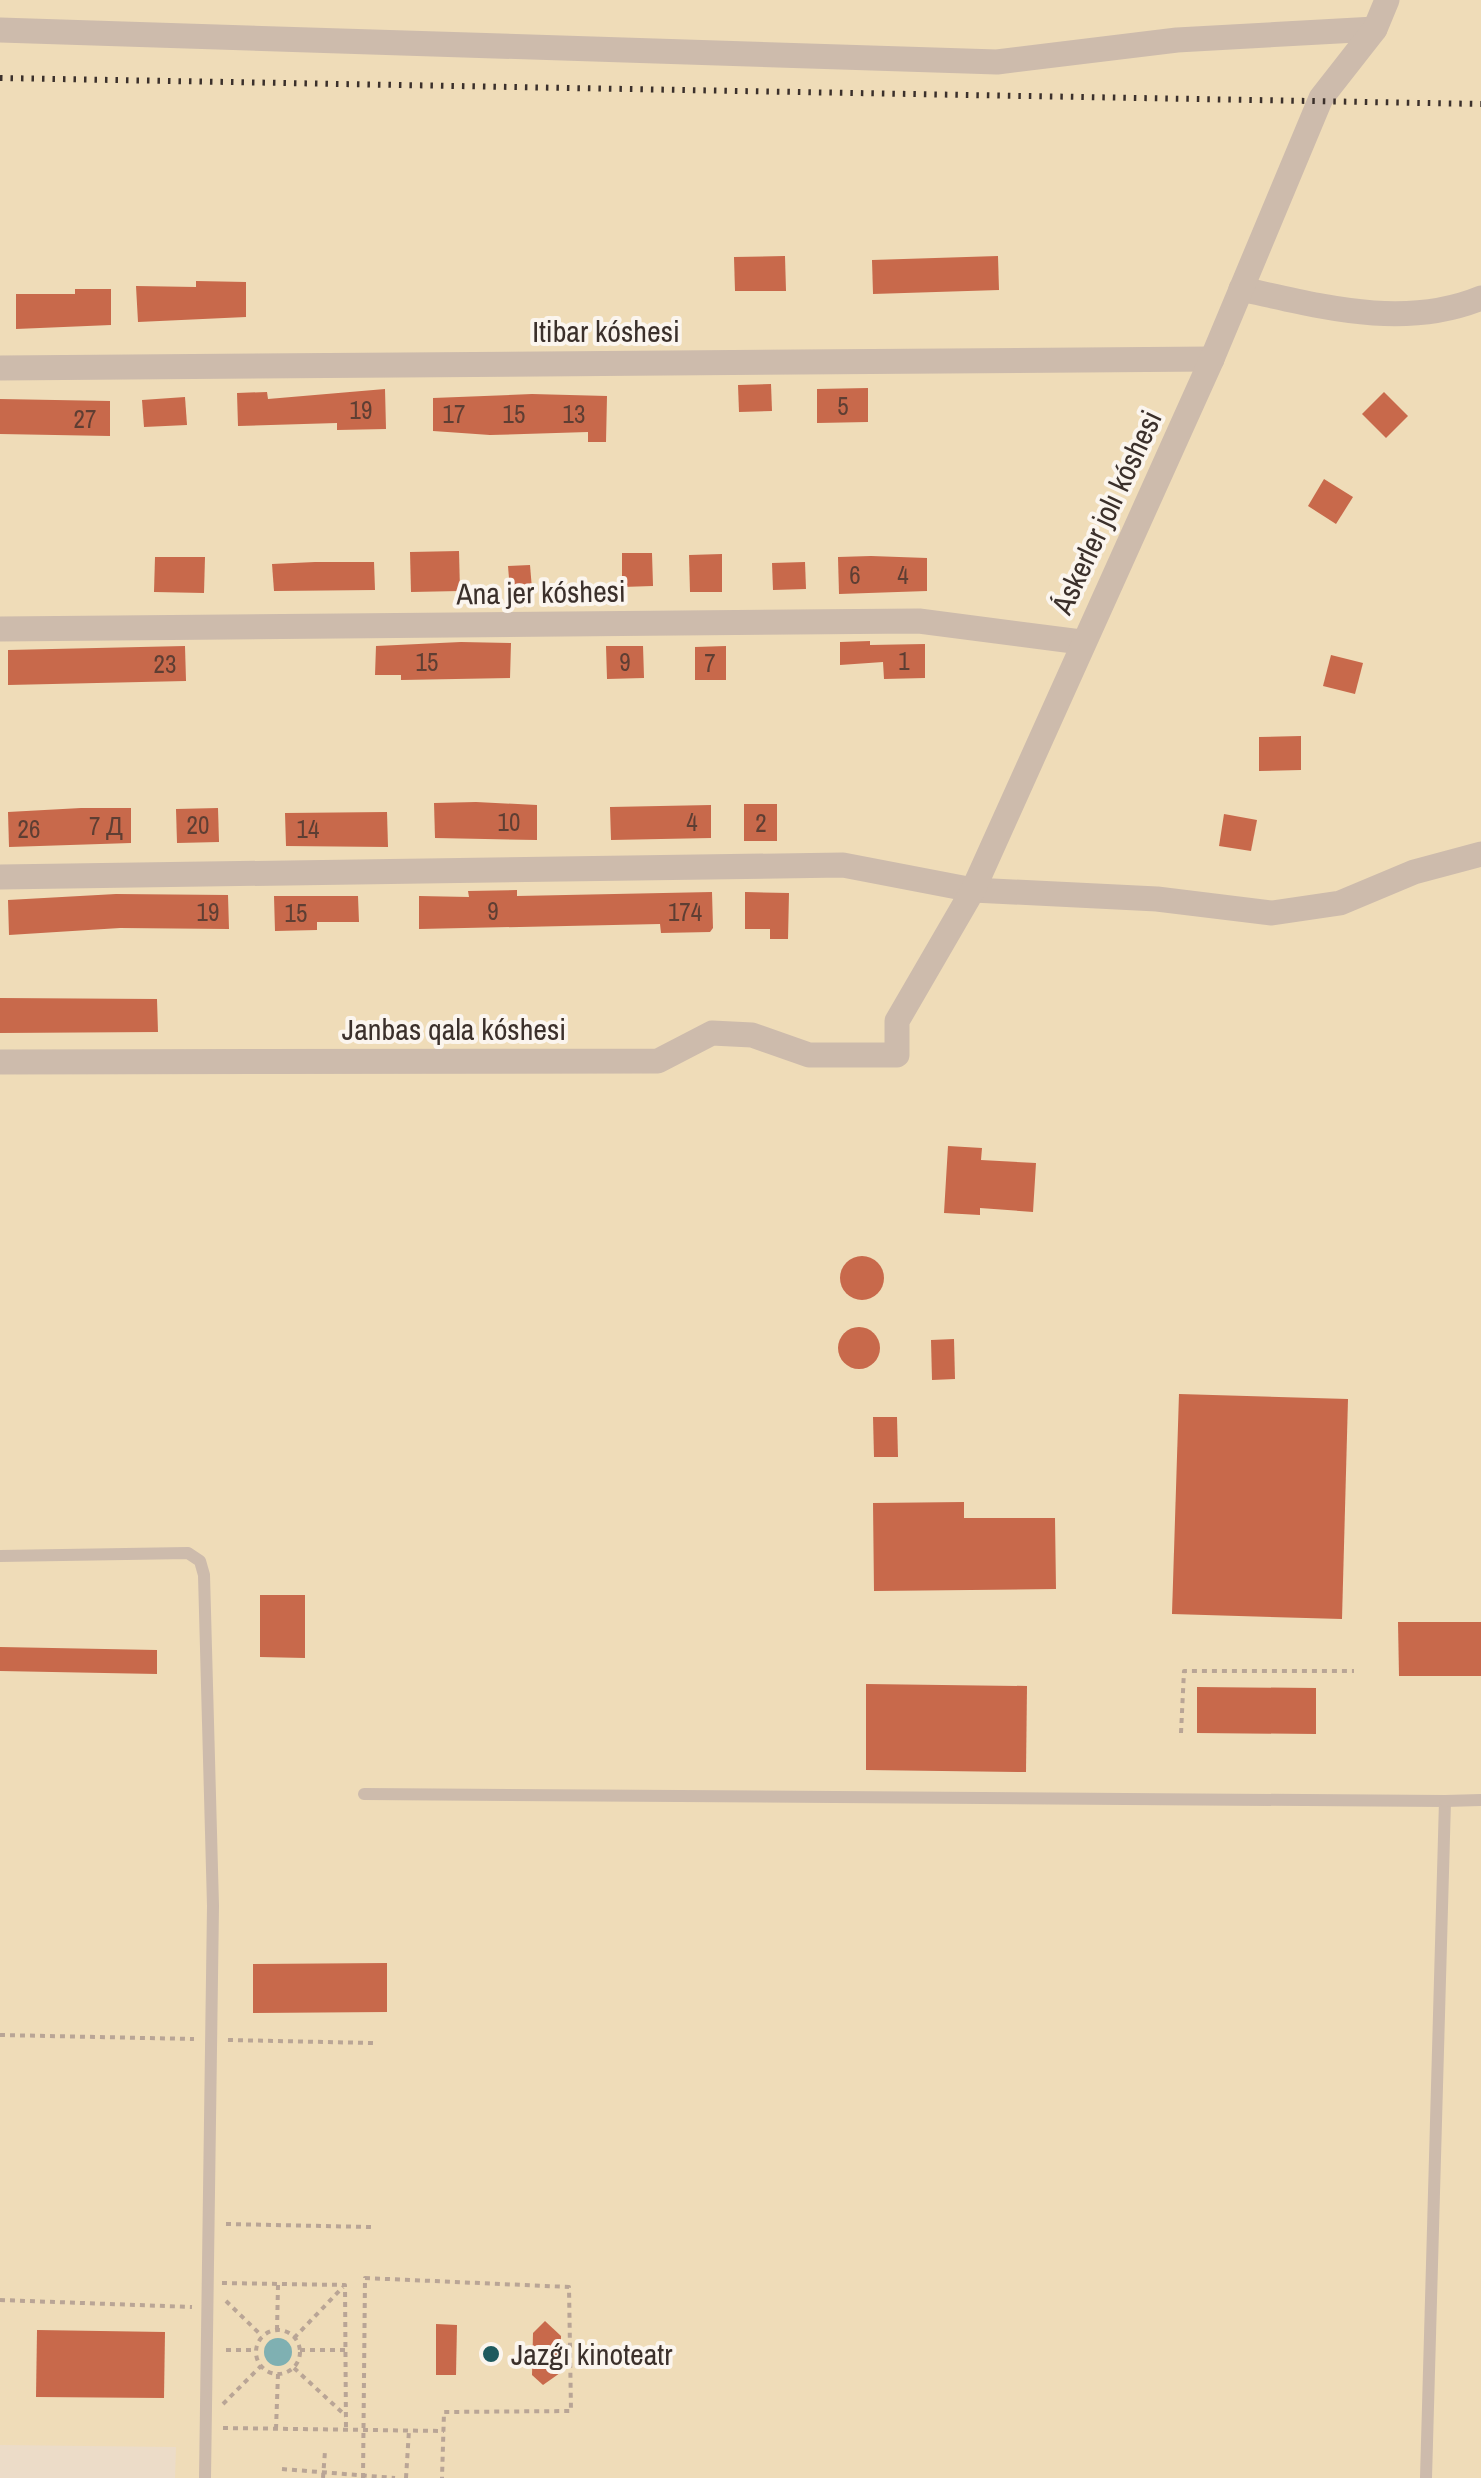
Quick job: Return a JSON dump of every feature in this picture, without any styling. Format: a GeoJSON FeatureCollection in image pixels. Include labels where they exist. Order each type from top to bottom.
{"type":"FeatureCollection","features":[{"type":"Feature","properties":{"kind":"street","name":"Áskerler jolı kóshesi"},"geometry":{"type":"LineString","coordinates":[[897,1055],[897,1022],[973,890],[1081,642],[1212,360],[1321,98],[1374,29],[1386,0]]}},
{"type":"Feature","properties":{"kind":"street"},"geometry":{"type":"LineString","coordinates":[[0,30],[997,62],[1177,40],[1374,29]]}},
{"type":"Feature","properties":{"kind":"street"},"geometry":{"type":"LineString","coordinates":[[1240,290],[1357,314],[1450,310],[1481,298]]}},
{"type":"Feature","properties":{"kind":"street","name":"Itibar kóshesi"},"geometry":{"type":"LineString","coordinates":[[0,368],[1212,360]]}},
{"type":"Feature","properties":{"kind":"street","name":"Ana jer kóshesi"},"geometry":{"type":"LineString","coordinates":[[0,630],[918,620],[1081,642]]}},
{"type":"Feature","properties":{"kind":"street"},"geometry":{"type":"LineString","coordinates":[[0,877],[843,865],[973,890],[1157,899],[1272,913],[1340,903],[1414,872],[1481,854]]}},
{"type":"Feature","properties":{"kind":"street","name":"Janbas qala kóshesi"},"geometry":{"type":"LineString","coordinates":[[0,1062],[658,1061],[712,1033],[752,1036],[809,1055],[897,1055]]}},
{"type":"Feature","properties":{"kind":"lane"},"geometry":{"type":"LineString","coordinates":[[0,1556],[188,1552],[200,1562],[204,1576],[213,1906],[204,2478]]}},
{"type":"Feature","properties":{"kind":"lane"},"geometry":{"type":"LineString","coordinates":[[364,1794],[1481,1800]]}},
{"type":"Feature","properties":{"kind":"lane"},"geometry":{"type":"LineString","coordinates":[[1426,2478],[1446,1800]]}},
{"type":"Feature","properties":{"kind":"path"},"geometry":{"type":"LineString","coordinates":[[1181,1733],[1184,1671],[1354,1671]]}},
{"type":"Feature","properties":{"kind":"path"},"geometry":{"type":"LineString","coordinates":[[0,2035],[373,2043]]}},
{"type":"Feature","properties":{"kind":"path"},"geometry":{"type":"LineString","coordinates":[[208,2224],[372,2226]]}},
{"type":"Feature","properties":{"kind":"path"},"geometry":{"type":"LineString","coordinates":[[364,2477],[365,2278],[569,2287],[571,2411],[444,2412],[442,2478]]}},
{"type":"Feature","properties":{"kind":"path"},"geometry":{"type":"LineString","coordinates":[[208,2283],[345,2285]]}},
{"type":"Feature","properties":{"kind":"path"},"geometry":{"type":"LineString","coordinates":[[208,2283],[262,2336]]}},
{"type":"Feature","properties":{"kind":"path"},"geometry":{"type":"LineString","coordinates":[[277,2330],[278,2284]]}},
{"type":"Feature","properties":{"kind":"path"},"geometry":{"type":"LineString","coordinates":[[294,2338],[345,2285]]}},
{"type":"Feature","properties":{"kind":"path"},"geometry":{"type":"LineString","coordinates":[[345,2285],[346,2430]]}},
{"type":"Feature","properties":{"kind":"path"},"geometry":{"type":"LineString","coordinates":[[0,2300],[207,2308]]}},
{"type":"Feature","properties":{"kind":"path"},"geometry":{"type":"LineString","coordinates":[[277,2330],[294,2338],[299,2350],[293,2367],[278,2373],[261,2366],[256,2350],[262,2336],[277,2330]]}},
{"type":"Feature","properties":{"kind":"path"},"geometry":{"type":"LineString","coordinates":[[206,2349],[256,2350]]}},
{"type":"Feature","properties":{"kind":"path"},"geometry":{"type":"LineString","coordinates":[[299,2350],[345,2350]]}},
{"type":"Feature","properties":{"kind":"path"},"geometry":{"type":"LineString","coordinates":[[205,2424],[261,2366]]}},
{"type":"Feature","properties":{"kind":"path"},"geometry":{"type":"LineString","coordinates":[[293,2367],[346,2416]]}},
{"type":"Feature","properties":{"kind":"path"},"geometry":{"type":"LineString","coordinates":[[276,2429],[278,2373]]}},
{"type":"Feature","properties":{"kind":"path"},"geometry":{"type":"LineString","coordinates":[[205,2424],[276,2429],[444,2430]]}},
{"type":"Feature","properties":{"kind":"path"},"geometry":{"type":"LineString","coordinates":[[406,2478],[409,2430]]}},
{"type":"Feature","properties":{"kind":"path"},"geometry":{"type":"LineString","coordinates":[[324,2475],[325,2451]]}},
{"type":"Feature","properties":{"kind":"path"},"geometry":{"type":"LineString","coordinates":[[282,2469],[395,2478]]}},
{"type":"Feature","properties":{"kind":"sand"},"geometry":{"type":"Polygon","coordinates":[[[0,0],[1481,0],[1481,2478],[0,2478],[0,0]]]}},
{"type":"Feature","properties":{"kind":"shaded area"},"geometry":{"type":"Polygon","coordinates":[[[0,2445],[176,2447],[175,2478],[0,2478],[0,2445]]]}},
{"type":"Feature","properties":{"kind":"water"},"geometry":{"type":"Polygon","coordinates":[[[278,2338],[288,2342],[292,2352],[288,2362],[278,2366],[268,2362],[264,2352],[268,2342],[278,2338]]]}},
{"type":"Feature","properties":{"kind":"building"},"geometry":{"type":"Polygon","coordinates":[[[785,256],[786,291],[735,291],[734,257],[785,256]]]}},
{"type":"Feature","properties":{"kind":"building"},"geometry":{"type":"Polygon","coordinates":[[[998,256],[999,290],[873,294],[872,260],[998,256]]]}},
{"type":"Feature","properties":{"kind":"building"},"geometry":{"type":"Polygon","coordinates":[[[196,281],[246,282],[246,317],[138,322],[136,286],[196,287],[196,281]]]}},
{"type":"Feature","properties":{"kind":"building"},"geometry":{"type":"Polygon","coordinates":[[[75,289],[111,289],[111,325],[16,329],[16,294],[75,294],[75,289]]]}},
{"type":"Feature","properties":{"kind":"building"},"geometry":{"type":"Polygon","coordinates":[[[771,384],[772,411],[739,412],[738,385],[771,384]]]}},
{"type":"Feature","properties":{"kind":"building"},"geometry":{"type":"Polygon","coordinates":[[[868,388],[868,422],[817,423],[817,389],[868,388]]]}},
{"type":"Feature","properties":{"kind":"building"},"geometry":{"type":"Polygon","coordinates":[[[385,389],[386,429],[337,430],[337,423],[238,426],[237,393],[267,392],[268,399],[385,389]]]}},
{"type":"Feature","properties":{"kind":"building"},"geometry":{"type":"Polygon","coordinates":[[[1384,392],[1408,416],[1386,438],[1362,414],[1384,392]]]}},
{"type":"Feature","properties":{"kind":"building"},"geometry":{"type":"Polygon","coordinates":[[[607,396],[606,442],[588,442],[588,432],[490,435],[433,431],[433,398],[607,396]]]}},
{"type":"Feature","properties":{"kind":"building"},"geometry":{"type":"Polygon","coordinates":[[[185,397],[187,425],[144,427],[142,400],[185,397]]]}},
{"type":"Feature","properties":{"kind":"building"},"geometry":{"type":"Polygon","coordinates":[[[0,399],[110,401],[110,436],[0,434],[0,399]]]}},
{"type":"Feature","properties":{"kind":"building"},"geometry":{"type":"Polygon","coordinates":[[[1324,479],[1353,497],[1336,524],[1308,506],[1324,479]]]}},
{"type":"Feature","properties":{"kind":"building"},"geometry":{"type":"Polygon","coordinates":[[[459,551],[460,591],[411,592],[410,552],[459,551]]]}},
{"type":"Feature","properties":{"kind":"building"},"geometry":{"type":"Polygon","coordinates":[[[622,553],[652,553],[653,586],[622,587],[622,553]]]}},
{"type":"Feature","properties":{"kind":"building"},"geometry":{"type":"Polygon","coordinates":[[[722,554],[722,592],[690,592],[689,555],[722,554]]]}},
{"type":"Feature","properties":{"kind":"building"},"geometry":{"type":"Polygon","coordinates":[[[155,557],[205,557],[204,593],[154,592],[155,557]]]}},
{"type":"Feature","properties":{"kind":"building"},"geometry":{"type":"Polygon","coordinates":[[[838,557],[927,558],[927,591],[839,594],[838,557]]]}},
{"type":"Feature","properties":{"kind":"building"},"geometry":{"type":"Polygon","coordinates":[[[374,562],[375,590],[274,591],[272,564],[374,562]]]}},
{"type":"Feature","properties":{"kind":"building"},"geometry":{"type":"Polygon","coordinates":[[[805,562],[806,589],[773,590],[772,563],[805,562]]]}},
{"type":"Feature","properties":{"kind":"building"},"geometry":{"type":"Polygon","coordinates":[[[530,565],[532,589],[510,591],[508,566],[530,565]]]}},
{"type":"Feature","properties":{"kind":"building"},"geometry":{"type":"Polygon","coordinates":[[[870,641],[870,645],[925,644],[925,678],[884,679],[883,662],[840,665],[840,642],[870,641]]]}},
{"type":"Feature","properties":{"kind":"building"},"geometry":{"type":"Polygon","coordinates":[[[511,643],[510,678],[401,680],[401,675],[375,675],[376,646],[511,643]]]}},
{"type":"Feature","properties":{"kind":"building"},"geometry":{"type":"Polygon","coordinates":[[[185,646],[186,681],[8,685],[8,650],[185,646]]]}},
{"type":"Feature","properties":{"kind":"building"},"geometry":{"type":"Polygon","coordinates":[[[606,646],[643,646],[644,678],[607,679],[606,646]]]}},
{"type":"Feature","properties":{"kind":"building"},"geometry":{"type":"Polygon","coordinates":[[[726,646],[726,680],[695,680],[695,647],[726,646]]]}},
{"type":"Feature","properties":{"kind":"building"},"geometry":{"type":"Polygon","coordinates":[[[1331,655],[1363,663],[1355,694],[1323,686],[1331,655]]]}},
{"type":"Feature","properties":{"kind":"building"},"geometry":{"type":"Polygon","coordinates":[[[1301,736],[1301,770],[1259,771],[1259,737],[1301,736]]]}},
{"type":"Feature","properties":{"kind":"building"},"geometry":{"type":"Polygon","coordinates":[[[434,803],[537,805],[537,840],[435,838],[434,803]]]}},
{"type":"Feature","properties":{"kind":"building"},"geometry":{"type":"Polygon","coordinates":[[[744,804],[777,804],[777,841],[744,841],[744,804]]]}},
{"type":"Feature","properties":{"kind":"building"},"geometry":{"type":"Polygon","coordinates":[[[711,805],[711,838],[611,840],[610,807],[711,805]]]}},
{"type":"Feature","properties":{"kind":"building"},"geometry":{"type":"Polygon","coordinates":[[[131,808],[131,843],[9,847],[8,812],[131,808]]]}},
{"type":"Feature","properties":{"kind":"building"},"geometry":{"type":"Polygon","coordinates":[[[218,808],[219,842],[177,843],[176,809],[218,808]]]}},
{"type":"Feature","properties":{"kind":"building"},"geometry":{"type":"Polygon","coordinates":[[[387,812],[388,847],[286,846],[285,813],[387,812]]]}},
{"type":"Feature","properties":{"kind":"building"},"geometry":{"type":"Polygon","coordinates":[[[1224,814],[1257,820],[1251,851],[1219,846],[1224,814]]]}},
{"type":"Feature","properties":{"kind":"building"},"geometry":{"type":"Polygon","coordinates":[[[517,890],[517,896],[712,892],[713,928],[710,932],[661,933],[660,924],[419,929],[419,896],[469,897],[468,891],[517,890]]]}},
{"type":"Feature","properties":{"kind":"building"},"geometry":{"type":"Polygon","coordinates":[[[745,892],[789,893],[788,939],[770,939],[770,929],[745,929],[745,892]]]}},
{"type":"Feature","properties":{"kind":"building"},"geometry":{"type":"Polygon","coordinates":[[[116,894],[228,895],[229,929],[120,928],[9,935],[8,900],[116,894]]]}},
{"type":"Feature","properties":{"kind":"building"},"geometry":{"type":"Polygon","coordinates":[[[274,896],[358,896],[359,922],[317,922],[317,930],[275,931],[274,896]]]}},
{"type":"Feature","properties":{"kind":"building"},"geometry":{"type":"Polygon","coordinates":[[[0,998],[157,999],[158,1032],[0,1033],[0,998]]]}},
{"type":"Feature","properties":{"kind":"building"},"geometry":{"type":"Polygon","coordinates":[[[948,1146],[982,1148],[981,1160],[1036,1163],[1033,1212],[980,1208],[980,1215],[944,1213],[948,1146]]]}},
{"type":"Feature","properties":{"kind":"building"},"geometry":{"type":"Polygon","coordinates":[[[862,1256],[877,1263],[884,1278],[877,1293],[862,1300],[847,1293],[840,1278],[847,1263],[862,1256]]]}},
{"type":"Feature","properties":{"kind":"building"},"geometry":{"type":"Polygon","coordinates":[[[859,1327],[874,1333],[880,1348],[874,1363],[859,1369],[844,1363],[838,1348],[844,1333],[859,1327]]]}},
{"type":"Feature","properties":{"kind":"building"},"geometry":{"type":"Polygon","coordinates":[[[954,1339],[955,1379],[932,1380],[931,1340],[954,1339]]]}},
{"type":"Feature","properties":{"kind":"building"},"geometry":{"type":"Polygon","coordinates":[[[1179,1394],[1348,1399],[1342,1619],[1172,1614],[1179,1394]]]}},
{"type":"Feature","properties":{"kind":"building"},"geometry":{"type":"Polygon","coordinates":[[[873,1417],[897,1417],[898,1457],[874,1457],[873,1417]]]}},
{"type":"Feature","properties":{"kind":"building"},"geometry":{"type":"Polygon","coordinates":[[[964,1502],[964,1518],[1055,1518],[1056,1589],[874,1591],[873,1503],[964,1502]]]}},
{"type":"Feature","properties":{"kind":"building"},"geometry":{"type":"Polygon","coordinates":[[[260,1595],[305,1595],[305,1658],[260,1657],[260,1595]]]}},
{"type":"Feature","properties":{"kind":"building"},"geometry":{"type":"Polygon","coordinates":[[[1398,1622],[1481,1622],[1481,1676],[1399,1676],[1398,1622]]]}},
{"type":"Feature","properties":{"kind":"building"},"geometry":{"type":"Polygon","coordinates":[[[0,1647],[157,1650],[157,1674],[0,1671],[0,1647]]]}},
{"type":"Feature","properties":{"kind":"building"},"geometry":{"type":"Polygon","coordinates":[[[866,1684],[1027,1686],[1026,1772],[866,1770],[866,1684]]]}},
{"type":"Feature","properties":{"kind":"building"},"geometry":{"type":"Polygon","coordinates":[[[1197,1687],[1316,1688],[1316,1734],[1197,1733],[1197,1687]]]}},
{"type":"Feature","properties":{"kind":"building"},"geometry":{"type":"Polygon","coordinates":[[[387,1963],[387,2012],[253,2013],[253,1964],[387,1963]]]}},
{"type":"Feature","properties":{"kind":"building"},"geometry":{"type":"Polygon","coordinates":[[[545,2321],[561,2336],[560,2373],[543,2385],[532,2375],[533,2333],[545,2321]]]}},
{"type":"Feature","properties":{"kind":"building"},"geometry":{"type":"Polygon","coordinates":[[[436,2324],[457,2325],[456,2375],[436,2375],[436,2324]]]}},
{"type":"Feature","properties":{"kind":"building"},"geometry":{"type":"Polygon","coordinates":[[[37,2330],[165,2332],[164,2398],[36,2397],[37,2330]]]}},
{"type":"Feature","properties":{"kind":"railway"},"geometry":{"type":"LineString","coordinates":[[0,78],[1481,104]]}},
{"type":"Feature","properties":{"kind":"place","name":"Jazǵı kinoteatr"},"geometry":{"type":"Point","coordinates":[491,2354]}}]}
